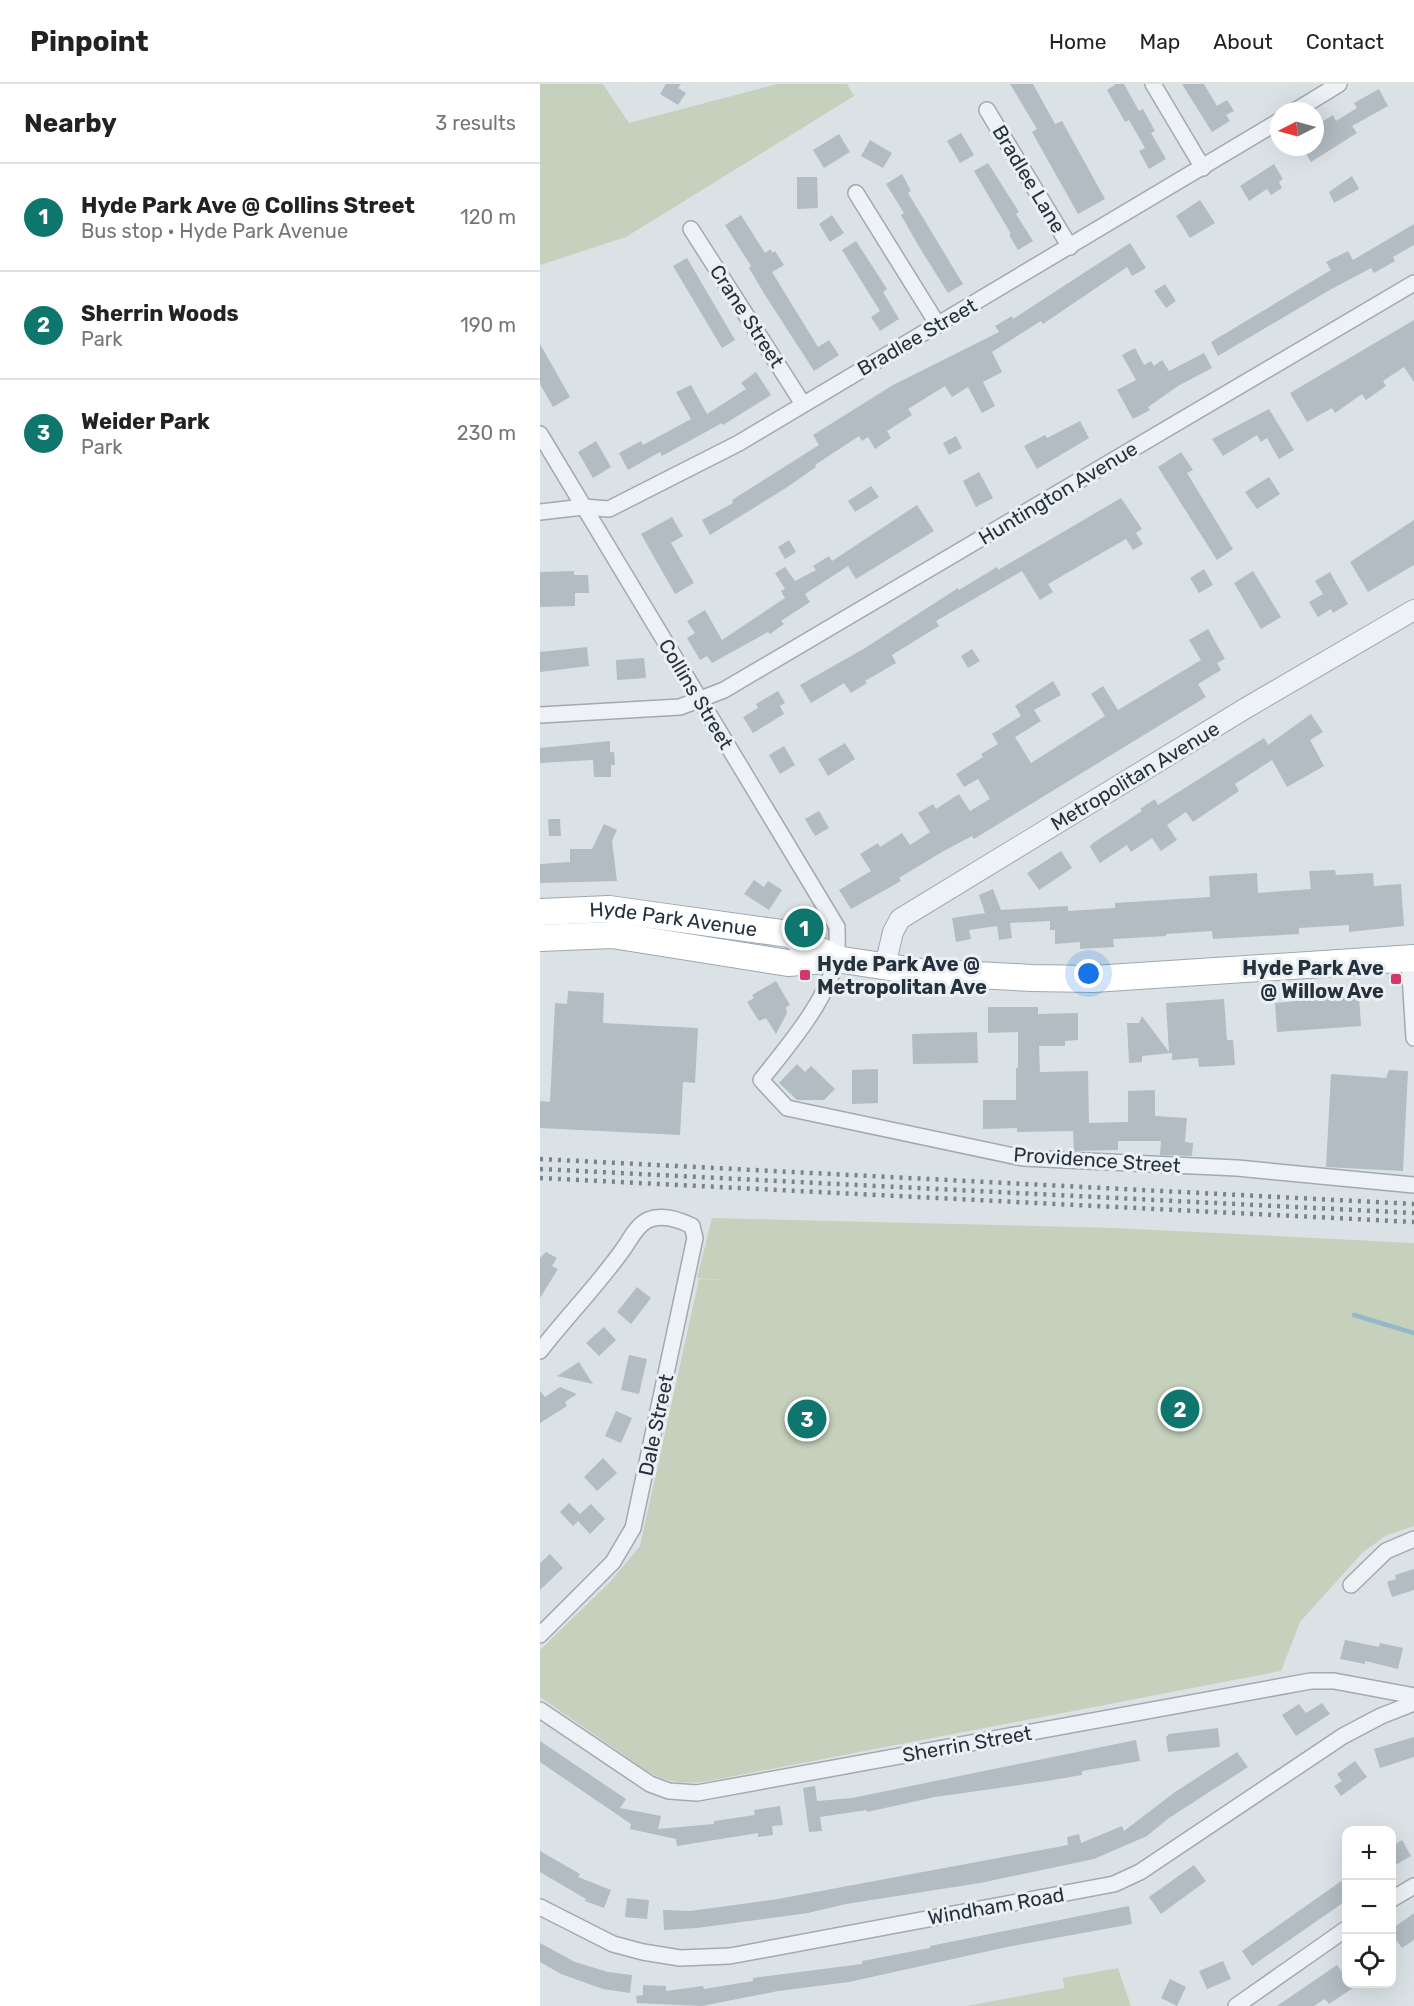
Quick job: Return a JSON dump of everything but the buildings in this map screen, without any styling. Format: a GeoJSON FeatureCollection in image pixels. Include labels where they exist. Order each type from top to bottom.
{"type":"FeatureCollection","features":[{"type":"Feature","properties":{"kind":"main road","name":"Hyde Park Avenue"},"geometry":{"type":"LineString","coordinates":[[540,912],[609,909],[789,934],[836,959]]}},
{"type":"Feature","properties":{"kind":"main road","name":"Hyde Park Avenue"},"geometry":{"type":"LineString","coordinates":[[540,938],[612,935],[788,963],[836,959],[959,975],[1093,979],[1411,959]]}},
{"type":"Feature","properties":{"kind":"street"},"geometry":{"type":"LineString","coordinates":[[1153,84],[1203,168]]}},
{"type":"Feature","properties":{"kind":"street"},"geometry":{"type":"LineString","coordinates":[[1310,102],[1340,84]]}},
{"type":"Feature","properties":{"kind":"street","name":"Bradlee Lane"},"geometry":{"type":"LineString","coordinates":[[987,110],[1070,247]]}},
{"type":"Feature","properties":{"kind":"street","name":"Bradlee Street"},"geometry":{"type":"LineString","coordinates":[[540,512],[583,507],[609,509],[739,443],[1270,127]]}},
{"type":"Feature","properties":{"kind":"street"},"geometry":{"type":"LineString","coordinates":[[856,193],[938,325]]}},
{"type":"Feature","properties":{"kind":"street","name":"Crane Street"},"geometry":{"type":"LineString","coordinates":[[691,229],[802,404]]}},
{"type":"Feature","properties":{"kind":"street","name":"Huntington Avenue"},"geometry":{"type":"LineString","coordinates":[[540,716],[680,707],[724,690],[880,600],[1279,360],[1414,283]]}},
{"type":"Feature","properties":{"kind":"street","name":"Collins Street"},"geometry":{"type":"LineString","coordinates":[[540,434],[837,927],[836,959]]}},
{"type":"Feature","properties":{"kind":"street","name":"Metropolitan Avenue"},"geometry":{"type":"LineString","coordinates":[[885,966],[893,932],[900,919],[1246,708],[1414,610]]}},
{"type":"Feature","properties":{"kind":"street","name":"Providence Street"},"geometry":{"type":"LineString","coordinates":[[836,959],[821,995],[792,1041],[761,1080],[787,1108],[1023,1158],[1237,1168],[1414,1185]]}},
{"type":"Feature","properties":{"kind":"street"},"geometry":{"type":"LineString","coordinates":[[1411,959],[1414,1038]]}},
{"type":"Feature","properties":{"kind":"street","name":"Dale Street"},"geometry":{"type":"LineString","coordinates":[[540,1635],[613,1562],[633,1528],[695,1238],[693,1226],[680,1220],[649,1219],[640,1225],[615,1260],[541,1347]]}},
{"type":"Feature","properties":{"kind":"street"},"geometry":{"type":"LineString","coordinates":[[1351,1585],[1386,1551],[1414,1539]]}},
{"type":"Feature","properties":{"kind":"street","name":"Sherrin Street"},"geometry":{"type":"LineString","coordinates":[[540,1710],[650,1784],[669,1791],[697,1793],[1311,1681],[1334,1681],[1414,1696]]}},
{"type":"Feature","properties":{"kind":"street","name":"Windham Road"},"geometry":{"type":"LineString","coordinates":[[540,1907],[613,1944],[680,1958],[730,1956],[1114,1884],[1140,1872],[1343,1736],[1381,1716],[1414,1703]]}},
{"type":"Feature","properties":{"kind":"street"},"geometry":{"type":"LineString","coordinates":[[1396,1897],[1414,1886]]}},
{"type":"Feature","properties":{"kind":"street"},"geometry":{"type":"LineString","coordinates":[[1236,2006],[1342,1932]]}},
{"type":"Feature","properties":{"kind":"green space"},"geometry":{"type":"Polygon","coordinates":[[[540,84],[603,84],[629,123],[777,84],[847,84],[854,96],[626,237],[540,265],[540,84]]]}},
{"type":"Feature","properties":{"kind":"green space"},"geometry":{"type":"Polygon","coordinates":[[[712,1218],[1116,1228],[1414,1243],[1414,1526],[1385,1536],[1362,1553],[1300,1622],[1281,1671],[703,1782],[688,1783],[660,1778],[540,1697],[540,1650],[611,1581],[640,1546],[699,1279],[723,1280],[697,1278],[712,1218]]]}},
{"type":"Feature","properties":{"kind":"green space"},"geometry":{"type":"Polygon","coordinates":[[[1118,1968],[1131,2006],[966,2006],[1064,1988],[1063,1978],[1118,1968]]]}},
{"type":"Feature","properties":{"kind":"waterway"},"geometry":{"type":"LineString","coordinates":[[1354,1315],[1414,1333]]}},
{"type":"Feature","properties":{"kind":"railway"},"geometry":{"type":"LineString","coordinates":[[540,1159],[1414,1204]]}},
{"type":"Feature","properties":{"kind":"railway"},"geometry":{"type":"LineString","coordinates":[[540,1169],[1414,1213]]}},
{"type":"Feature","properties":{"kind":"railway"},"geometry":{"type":"LineString","coordinates":[[540,1178],[1414,1222]]}},
{"type":"Feature","properties":{"kind":"place","name":"Hyde Park Ave @ Collins Street"},"geometry":{"type":"Point","coordinates":[804,928]}},
{"type":"Feature","properties":{"kind":"place","name":"Hyde Park Ave @ Metropolitan Ave"},"geometry":{"type":"Point","coordinates":[805,975]}},
{"type":"Feature","properties":{"kind":"place","name":"Hyde Park Ave @ Willow Ave"},"geometry":{"type":"Point","coordinates":[1396,979]}},
{"type":"Feature","properties":{"kind":"place","name":"Sherrin Woods"},"geometry":{"type":"Point","coordinates":[1180,1409]}},
{"type":"Feature","properties":{"kind":"place","name":"Weider Park"},"geometry":{"type":"Point","coordinates":[807,1419]}}]}
